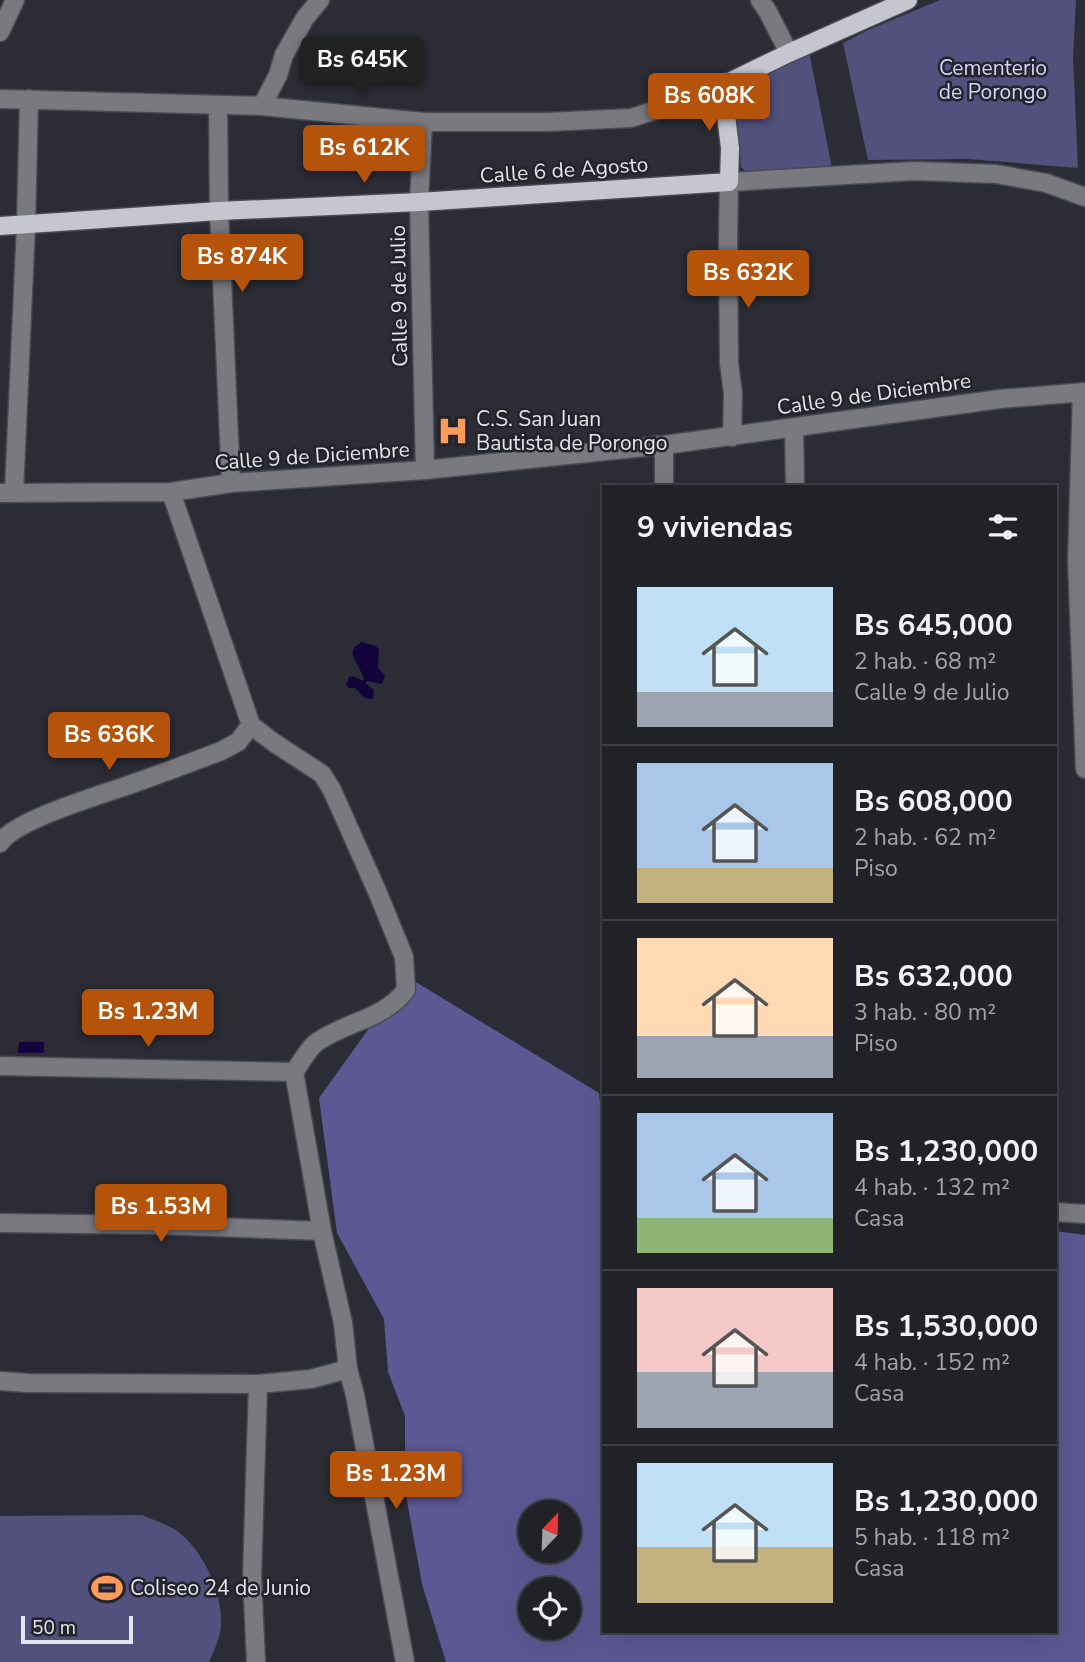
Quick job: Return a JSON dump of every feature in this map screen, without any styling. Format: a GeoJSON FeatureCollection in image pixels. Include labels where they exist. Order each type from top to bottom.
{"type":"FeatureCollection","features":[{"type":"Feature","properties":{"kind":"main road"},"geometry":{"type":"LineString","coordinates":[[729,182],[730,148],[725,84],[908,0]]}},
{"type":"Feature","properties":{"kind":"main road","name":"Calle 6 de Agosto"},"geometry":{"type":"LineString","coordinates":[[0,226],[729,182]]}},
{"type":"Feature","properties":{"kind":"street"},"geometry":{"type":"LineString","coordinates":[[0,32],[15,0]]}},
{"type":"Feature","properties":{"kind":"street"},"geometry":{"type":"LineString","coordinates":[[262,106],[305,18],[320,0]]}},
{"type":"Feature","properties":{"kind":"street"},"geometry":{"type":"LineString","coordinates":[[760,0],[789,54]]}},
{"type":"Feature","properties":{"kind":"street"},"geometry":{"type":"LineString","coordinates":[[0,99],[262,106],[423,122],[547,122],[631,118],[697,97],[725,84]]}},
{"type":"Feature","properties":{"kind":"street"},"geometry":{"type":"LineString","coordinates":[[7,492],[26,225],[29,99]]}},
{"type":"Feature","properties":{"kind":"street"},"geometry":{"type":"LineString","coordinates":[[218,105],[219,211],[231,483]]}},
{"type":"Feature","properties":{"kind":"street","name":"Calle 9 de Julio"},"geometry":{"type":"LineString","coordinates":[[423,122],[419,202],[425,470]]}},
{"type":"Feature","properties":{"kind":"street","name":"Calle 6 de Agosto"},"geometry":{"type":"LineString","coordinates":[[729,182],[914,171],[996,174],[1046,183],[1085,197]]}},
{"type":"Feature","properties":{"kind":"street"},"geometry":{"type":"LineString","coordinates":[[729,182],[729,363],[733,394],[732,437]]}},
{"type":"Feature","properties":{"kind":"street"},"geometry":{"type":"LineString","coordinates":[[1083,392],[1077,561],[1085,769]]}},
{"type":"Feature","properties":{"kind":"street","name":"Calle 9 de Diciembre"},"geometry":{"type":"LineString","coordinates":[[7,492],[171,492],[231,483],[425,470],[732,437],[1000,399],[1083,392]]}},
{"type":"Feature","properties":{"kind":"street"},"geometry":{"type":"LineString","coordinates":[[794,428],[795,485]]}},
{"type":"Feature","properties":{"kind":"street"},"geometry":{"type":"LineString","coordinates":[[664,445],[664,485]]}},
{"type":"Feature","properties":{"kind":"street"},"geometry":{"type":"LineString","coordinates":[[171,492],[251,725],[322,775],[377,891],[404,957],[406,990],[397,1002],[380,1013],[345,1026],[314,1043],[294,1072],[405,1662]]}},
{"type":"Feature","properties":{"kind":"street"},"geometry":{"type":"LineString","coordinates":[[0,843],[13,831],[43,816],[221,751],[239,742],[251,725]]}},
{"type":"Feature","properties":{"kind":"street"},"geometry":{"type":"LineString","coordinates":[[0,1066],[294,1072]]}},
{"type":"Feature","properties":{"kind":"street"},"geometry":{"type":"LineString","coordinates":[[1057,1212],[1085,1214]]}},
{"type":"Feature","properties":{"kind":"street"},"geometry":{"type":"LineString","coordinates":[[0,1223],[322,1231]]}},
{"type":"Feature","properties":{"kind":"street"},"geometry":{"type":"LineString","coordinates":[[0,1381],[27,1384],[258,1384],[311,1379],[348,1368]]}},
{"type":"Feature","properties":{"kind":"street"},"geometry":{"type":"LineString","coordinates":[[256,1662],[252,1577],[258,1384]]}},
{"type":"Feature","properties":{"kind":"green space","name":"Cementerio de Porongo"},"geometry":{"type":"Polygon","coordinates":[[[940,0],[1076,0],[1073,57],[1078,168],[969,159],[868,160],[843,43],[940,0]]]}},
{"type":"Feature","properties":{"kind":"green space"},"geometry":{"type":"Polygon","coordinates":[[[809,51],[832,168],[747,173],[741,167],[734,93],[738,86],[809,51]]]}},
{"type":"Feature","properties":{"kind":"green space","name":"Coliseo 24 de Junio"},"geometry":{"type":"Polygon","coordinates":[[[142,1515],[164,1524],[187,1539],[210,1574],[219,1600],[221,1626],[209,1662],[0,1662],[0,1516],[142,1515]]]}},
{"type":"Feature","properties":{"kind":"shaded area"},"geometry":{"type":"Polygon","coordinates":[[[362,642],[376,646],[379,650],[378,667],[385,676],[382,684],[367,681],[365,683],[374,690],[373,699],[364,698],[355,688],[346,685],[349,677],[353,676],[363,681],[353,653],[354,648],[362,642]]]}},
{"type":"Feature","properties":{"kind":"shaded area"},"geometry":{"type":"Polygon","coordinates":[[[409,978],[599,1093],[602,1124],[602,1633],[1057,1633],[1057,1231],[1085,1235],[1085,1662],[446,1662],[422,1584],[405,1490],[405,1416],[388,1372],[384,1319],[337,1233],[319,1098],[380,1013],[409,978]]]}},
{"type":"Feature","properties":{"kind":"shaded area"},"geometry":{"type":"Polygon","coordinates":[[[19,1042],[44,1042],[44,1053],[18,1053],[19,1042]]]}},
{"type":"Feature","properties":{"kind":"place","name":"C.S. San Juan Bautista de Porongo"},"geometry":{"type":"Point","coordinates":[453,431]}},
{"type":"Feature","properties":{"kind":"place","name":"Coliseo 24 de Junio"},"geometry":{"type":"Point","coordinates":[107,1588]}}]}
